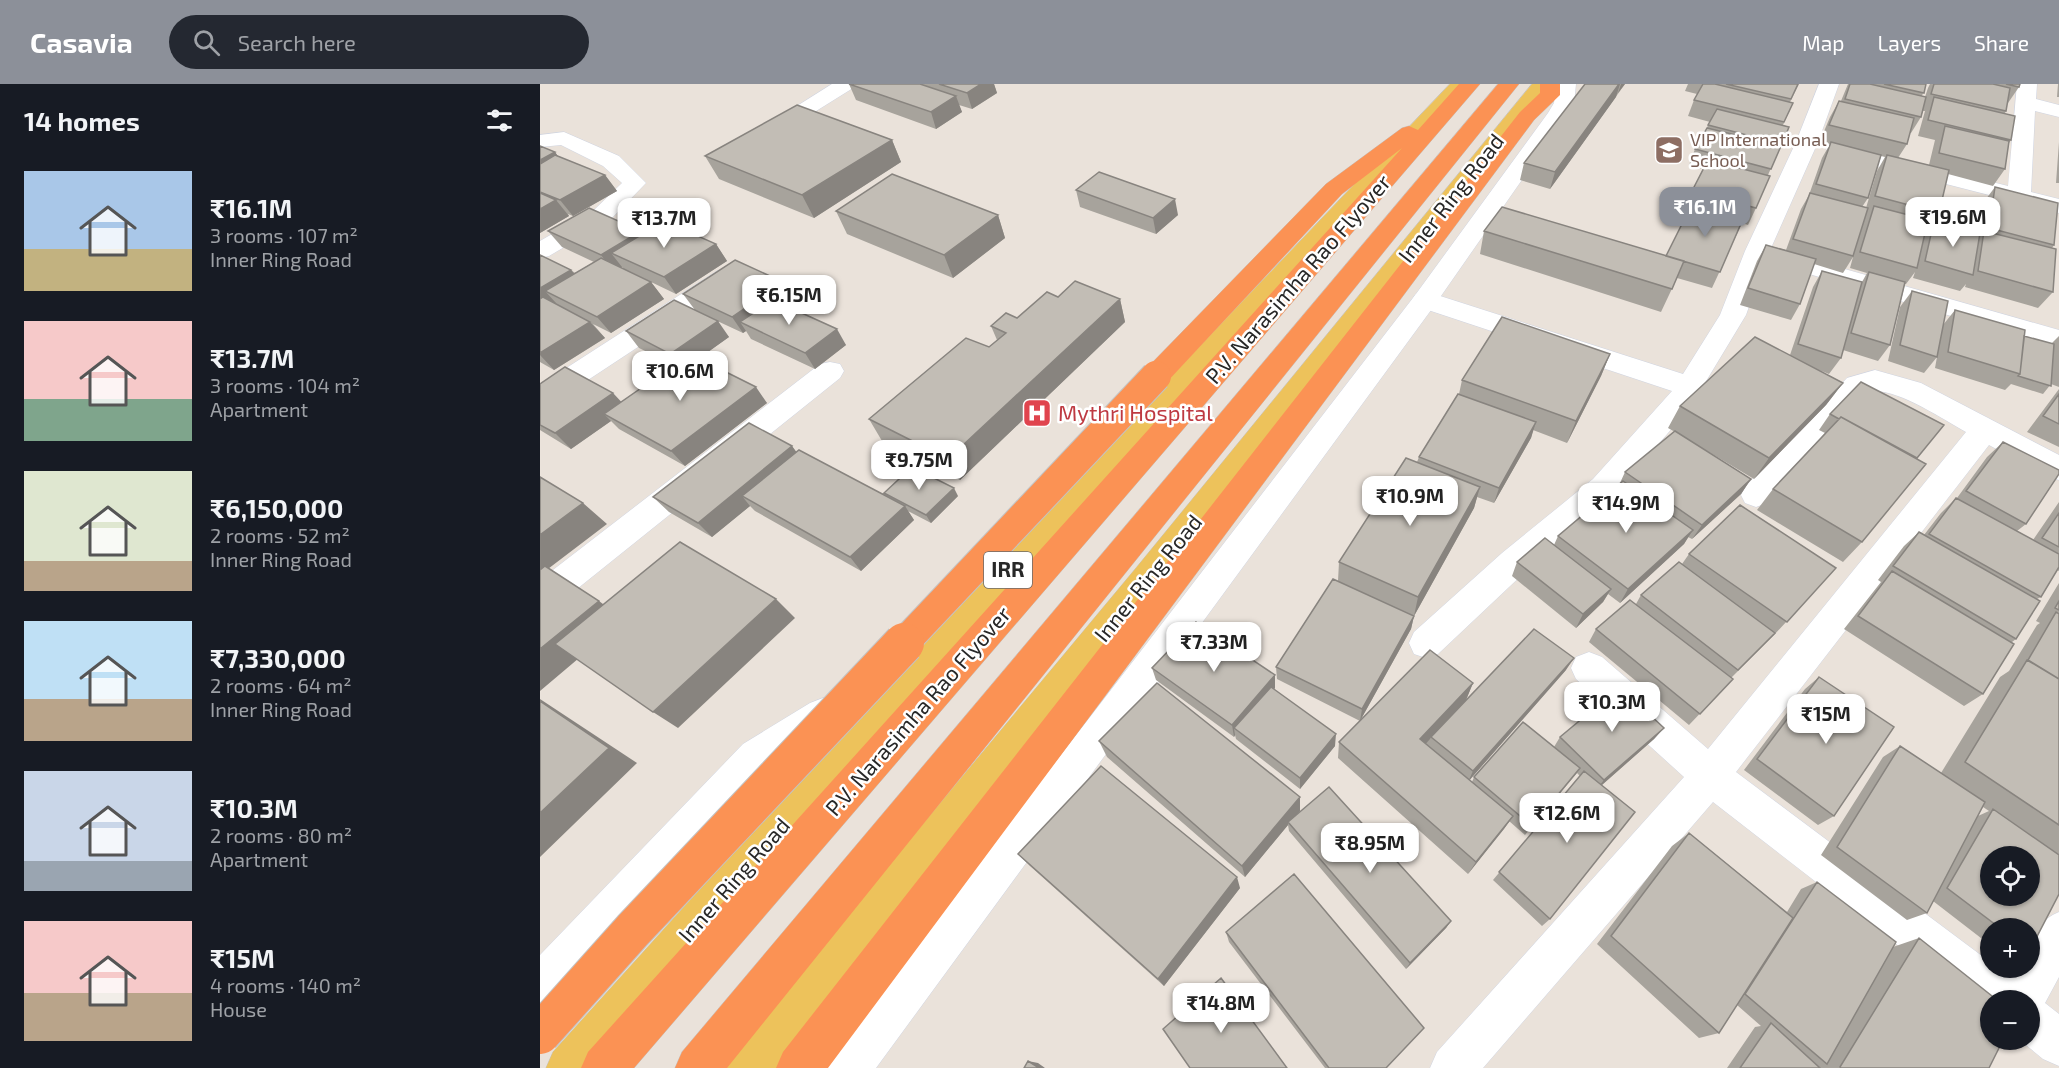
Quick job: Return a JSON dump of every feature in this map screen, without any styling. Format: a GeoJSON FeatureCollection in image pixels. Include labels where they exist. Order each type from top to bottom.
{"type":"FeatureCollection","features":[{"type":"Feature","properties":{"kind":"highway","name":"P.V. Narasimha Rao Flyover"},"geometry":{"type":"LineString","coordinates":[[604,1068],[1470,84]]}},
{"type":"Feature","properties":{"kind":"highway","name":"P.V. Narasimha Rao Flyover"},"geometry":{"type":"LineString","coordinates":[[698,1068],[1509,84]]}},
{"type":"Feature","properties":{"kind":"highway"},"geometry":{"type":"LineString","coordinates":[[799,1068],[1527,116],[1550,95],[1550,84]]}},
{"type":"Feature","properties":{"kind":"highway"},"geometry":{"type":"LineString","coordinates":[[540,1034],[633,930],[1334,189],[1437,110]]}},
{"type":"Feature","properties":{"kind":"main road","name":"Inner Ring Road"},"geometry":{"type":"LineString","coordinates":[[569,1068],[1027,548],[1461,84]]}},
{"type":"Feature","properties":{"kind":"main road","name":"Inner Ring Road"},"geometry":{"type":"LineString","coordinates":[[749,1068],[963,808],[1368,305],[1542,84]]}},
{"type":"Feature","properties":{"kind":"street"},"geometry":{"type":"LineString","coordinates":[[755,140],[846,84]]}},
{"type":"Feature","properties":{"kind":"street"},"geometry":{"type":"LineString","coordinates":[[848,1068],[1425,300],[1558,114],[1564,103],[1566,84]]}},
{"type":"Feature","properties":{"kind":"street"},"geometry":{"type":"LineString","coordinates":[[1426,643],[1514,562],[1604,487],[1689,386],[1733,315],[1757,251],[1807,142],[1828,84]]}},
{"type":"Feature","properties":{"kind":"street"},"geometry":{"type":"LineString","coordinates":[[2019,195],[2027,94],[2059,111]]}},
{"type":"Feature","properties":{"kind":"street"},"geometry":{"type":"LineString","coordinates":[[540,141],[564,138],[610,161],[635,183],[602,215],[540,251]]}},
{"type":"Feature","properties":{"kind":"street"},"geometry":{"type":"LineString","coordinates":[[1807,142],[2059,206]]}},
{"type":"Feature","properties":{"kind":"street"},"geometry":{"type":"LineString","coordinates":[[1757,251],[2059,339]]}},
{"type":"Feature","properties":{"kind":"street"},"geometry":{"type":"LineString","coordinates":[[540,398],[740,267]]}},
{"type":"Feature","properties":{"kind":"street"},"geometry":{"type":"LineString","coordinates":[[1425,300],[1689,386]]}},
{"type":"Feature","properties":{"kind":"street"},"geometry":{"type":"LineString","coordinates":[[540,599],[830,371]]}},
{"type":"Feature","properties":{"kind":"street"},"geometry":{"type":"LineString","coordinates":[[1756,495],[1857,385],[1875,380],[1911,390],[2059,469]]}},
{"type":"Feature","properties":{"kind":"street"},"geometry":{"type":"LineString","coordinates":[[1453,1068],[1710,776],[1985,429]]}},
{"type":"Feature","properties":{"kind":"street"},"geometry":{"type":"LineString","coordinates":[[540,987],[756,757],[949,637]]}},
{"type":"Feature","properties":{"kind":"street"},"geometry":{"type":"LineString","coordinates":[[1589,668],[1710,776],[1992,990]]}},
{"type":"Feature","properties":{"kind":"street"},"geometry":{"type":"LineString","coordinates":[[2028,990],[2059,933]]}},
{"type":"Feature","properties":{"kind":"street"},"geometry":{"type":"LineString","coordinates":[[2040,1027],[2059,1043]]}},
{"type":"Feature","properties":{"kind":"building"},"geometry":{"type":"Polygon","coordinates":[[[849,84],[920,84],[956,96],[931,112],[849,84]]]}},
{"type":"Feature","properties":{"kind":"building"},"geometry":{"type":"Polygon","coordinates":[[[939,84],[981,84],[967,93],[939,84]]]}},
{"type":"Feature","properties":{"kind":"building"},"geometry":{"type":"Polygon","coordinates":[[[1585,84],[1619,84],[1555,172],[1524,163],[1585,84]]]}},
{"type":"Feature","properties":{"kind":"building"},"geometry":{"type":"Polygon","coordinates":[[[1703,84],[1715,84],[1793,103],[1784,122],[1694,100],[1703,84]]]}},
{"type":"Feature","properties":{"kind":"building"},"geometry":{"type":"Polygon","coordinates":[[[1726,84],[1798,84],[1791,99],[1726,84]]]}},
{"type":"Feature","properties":{"kind":"building"},"geometry":{"type":"Polygon","coordinates":[[[1850,84],[1870,84],[1926,97],[1921,117],[1845,99],[1850,84]]]}},
{"type":"Feature","properties":{"kind":"building"},"geometry":{"type":"Polygon","coordinates":[[[1884,84],[1926,84],[1924,93],[1884,84]]]}},
{"type":"Feature","properties":{"kind":"building"},"geometry":{"type":"Polygon","coordinates":[[[1934,84],[1993,84],[2010,88],[2006,111],[1931,94],[1934,84]]]}},
{"type":"Feature","properties":{"kind":"building"},"geometry":{"type":"Polygon","coordinates":[[[1934,97],[2015,116],[2011,140],[1928,120],[1934,97]]]}},
{"type":"Feature","properties":{"kind":"building"},"geometry":{"type":"Polygon","coordinates":[[[1839,101],[1914,118],[1907,144],[1829,125],[1839,101]]]}},
{"type":"Feature","properties":{"kind":"building"},"geometry":{"type":"Polygon","coordinates":[[[797,105],[892,140],[802,195],[705,156],[797,105]]]}},
{"type":"Feature","properties":{"kind":"building"},"geometry":{"type":"Polygon","coordinates":[[[1717,109],[1789,127],[1782,144],[1708,125],[1717,109]]]}},
{"type":"Feature","properties":{"kind":"building"},"geometry":{"type":"Polygon","coordinates":[[[1945,126],[2009,141],[2005,169],[1939,153],[1945,126]]]}},
{"type":"Feature","properties":{"kind":"building"},"geometry":{"type":"Polygon","coordinates":[[[1707,128],[1781,146],[1771,169],[1695,149],[1707,128]]]}},
{"type":"Feature","properties":{"kind":"building"},"geometry":{"type":"Polygon","coordinates":[[[1831,142],[1881,155],[1868,198],[1816,184],[1831,142]]]}},
{"type":"Feature","properties":{"kind":"building"},"geometry":{"type":"Polygon","coordinates":[[[540,146],[555,152],[540,160],[540,146]]]}},
{"type":"Feature","properties":{"kind":"building"},"geometry":{"type":"Polygon","coordinates":[[[555,155],[605,175],[560,200],[540,192],[540,164],[555,155]]]}},
{"type":"Feature","properties":{"kind":"building"},"geometry":{"type":"Polygon","coordinates":[[[1887,155],[1949,170],[1939,213],[1875,196],[1887,155]]]}},
{"type":"Feature","properties":{"kind":"building"},"geometry":{"type":"Polygon","coordinates":[[[1708,160],[1770,176],[1756,208],[1692,191],[1708,160]]]}},
{"type":"Feature","properties":{"kind":"building"},"geometry":{"type":"Polygon","coordinates":[[[1099,172],[1175,199],[1153,218],[1076,190],[1099,172]]]}},
{"type":"Feature","properties":{"kind":"building"},"geometry":{"type":"Polygon","coordinates":[[[892,174],[998,215],[944,255],[836,211],[892,174]]]}},
{"type":"Feature","properties":{"kind":"building"},"geometry":{"type":"Polygon","coordinates":[[[1995,187],[2058,203],[2054,245],[1989,228],[1995,187]]]}},
{"type":"Feature","properties":{"kind":"building"},"geometry":{"type":"Polygon","coordinates":[[[540,193],[556,200],[540,209],[540,193]]]}},
{"type":"Feature","properties":{"kind":"building"},"geometry":{"type":"Polygon","coordinates":[[[1810,193],[1868,208],[1853,256],[1793,239],[1810,193]]]}},
{"type":"Feature","properties":{"kind":"building"},"geometry":{"type":"Polygon","coordinates":[[[1692,204],[1743,219],[1720,272],[1666,256],[1692,204]]]}},
{"type":"Feature","properties":{"kind":"building"},"geometry":{"type":"Polygon","coordinates":[[[1874,206],[1928,220],[1917,268],[1860,252],[1874,206]]]}},
{"type":"Feature","properties":{"kind":"building"},"geometry":{"type":"Polygon","coordinates":[[[1502,207],[1684,261],[1672,289],[1484,231],[1502,207]]]}},
{"type":"Feature","properties":{"kind":"building"},"geometry":{"type":"Polygon","coordinates":[[[589,208],[641,231],[601,255],[548,231],[589,208]]]}},
{"type":"Feature","properties":{"kind":"building"},"geometry":{"type":"Polygon","coordinates":[[[664,221],[716,244],[664,277],[611,253],[664,221]]]}},
{"type":"Feature","properties":{"kind":"building"},"geometry":{"type":"Polygon","coordinates":[[[1934,221],[1980,233],[1973,275],[1925,261],[1934,221]]]}},
{"type":"Feature","properties":{"kind":"building"},"geometry":{"type":"Polygon","coordinates":[[[1984,231],[2056,249],[2053,292],[1978,271],[1984,231]]]}},
{"type":"Feature","properties":{"kind":"building"},"geometry":{"type":"Polygon","coordinates":[[[1766,245],[1816,259],[1800,304],[1748,288],[1766,245]]]}},
{"type":"Feature","properties":{"kind":"building"},"geometry":{"type":"Polygon","coordinates":[[[540,255],[571,270],[540,288],[540,255]]]}},
{"type":"Feature","properties":{"kind":"building"},"geometry":{"type":"Polygon","coordinates":[[[601,258],[651,282],[597,317],[545,291],[601,258]]]}},
{"type":"Feature","properties":{"kind":"building"},"geometry":{"type":"Polygon","coordinates":[[[735,260],[783,282],[732,317],[683,294],[735,260]]]}},
{"type":"Feature","properties":{"kind":"building"},"geometry":{"type":"Polygon","coordinates":[[[1822,271],[1862,282],[1841,358],[1798,344],[1822,271]]]}},
{"type":"Feature","properties":{"kind":"building"},"geometry":{"type":"Polygon","coordinates":[[[1869,272],[1905,282],[1890,345],[1851,333],[1869,272]]]}},
{"type":"Feature","properties":{"kind":"building"},"geometry":{"type":"Polygon","coordinates":[[[1075,281],[1120,299],[948,459],[869,419],[966,338],[989,347],[1006,333],[991,326],[1006,313],[1017,318],[1047,292],[1058,297],[1075,281]]]}},
{"type":"Feature","properties":{"kind":"building"},"geometry":{"type":"Polygon","coordinates":[[[1912,291],[1948,301],[1937,357],[1900,345],[1912,291]]]}},
{"type":"Feature","properties":{"kind":"building"},"geometry":{"type":"Polygon","coordinates":[[[543,297],[590,322],[540,353],[540,299],[543,297]]]}},
{"type":"Feature","properties":{"kind":"building"},"geometry":{"type":"Polygon","coordinates":[[[674,300],[718,321],[670,354],[626,331],[674,300]]]}},
{"type":"Feature","properties":{"kind":"building"},"geometry":{"type":"Polygon","coordinates":[[[773,300],[837,329],[805,353],[740,322],[773,300]]]}},
{"type":"Feature","properties":{"kind":"building"},"geometry":{"type":"Polygon","coordinates":[[[1955,310],[2025,330],[2020,374],[1948,352],[1955,310]]]}},
{"type":"Feature","properties":{"kind":"building"},"geometry":{"type":"Polygon","coordinates":[[[1502,317],[1610,354],[1576,421],[1462,380],[1502,317]]]}},
{"type":"Feature","properties":{"kind":"building"},"geometry":{"type":"Polygon","coordinates":[[[2024,336],[2054,344],[2051,386],[2018,376],[2024,336]]]}},
{"type":"Feature","properties":{"kind":"building"},"geometry":{"type":"Polygon","coordinates":[[[1755,337],[1843,383],[1769,458],[1680,406],[1755,337]]]}},
{"type":"Feature","properties":{"kind":"building"},"geometry":{"type":"Polygon","coordinates":[[[690,354],[756,387],[671,451],[604,414],[690,354]]]}},
{"type":"Feature","properties":{"kind":"building"},"geometry":{"type":"Polygon","coordinates":[[[565,367],[613,393],[555,433],[540,425],[540,384],[565,367]]]}},
{"type":"Feature","properties":{"kind":"building"},"geometry":{"type":"Polygon","coordinates":[[[1861,382],[1944,425],[1917,458],[1841,417],[1839,419],[1830,414],[1861,382]]]}},
{"type":"Feature","properties":{"kind":"building"},"geometry":{"type":"Polygon","coordinates":[[[1458,394],[1536,422],[1499,488],[1419,457],[1458,394]]]}},
{"type":"Feature","properties":{"kind":"building"},"geometry":{"type":"Polygon","coordinates":[[[2059,394],[2059,424],[2043,416],[2059,394]]]}},
{"type":"Feature","properties":{"kind":"building"},"geometry":{"type":"Polygon","coordinates":[[[1841,417],[1926,464],[1862,542],[1773,489],[1841,417]]]}},
{"type":"Feature","properties":{"kind":"building"},"geometry":{"type":"Polygon","coordinates":[[[749,423],[792,446],[698,523],[653,497],[749,423]]]}},
{"type":"Feature","properties":{"kind":"building"},"geometry":{"type":"Polygon","coordinates":[[[1675,431],[1751,479],[1702,525],[1625,472],[1675,431]]]}},
{"type":"Feature","properties":{"kind":"building"},"geometry":{"type":"Polygon","coordinates":[[[2003,442],[2059,470],[2059,474],[2026,524],[1966,491],[2003,442]]]}},
{"type":"Feature","properties":{"kind":"building"},"geometry":{"type":"Polygon","coordinates":[[[799,450],[905,506],[850,557],[742,496],[799,450]]]}},
{"type":"Feature","properties":{"kind":"building"},"geometry":{"type":"Polygon","coordinates":[[[1406,458],[1480,487],[1418,597],[1339,562],[1406,458]]]}},
{"type":"Feature","properties":{"kind":"building"},"geometry":{"type":"Polygon","coordinates":[[[912,467],[954,488],[926,515],[884,493],[912,467]]]}},
{"type":"Feature","properties":{"kind":"building"},"geometry":{"type":"Polygon","coordinates":[[[540,477],[583,503],[540,535],[540,477]]]}},
{"type":"Feature","properties":{"kind":"building"},"geometry":{"type":"Polygon","coordinates":[[[1623,481],[1693,530],[1628,589],[1558,536],[1623,481]]]}},
{"type":"Feature","properties":{"kind":"building"},"geometry":{"type":"Polygon","coordinates":[[[1956,498],[2059,554],[2059,567],[2041,597],[1929,534],[1956,498]]]}},
{"type":"Feature","properties":{"kind":"building"},"geometry":{"type":"Polygon","coordinates":[[[1740,505],[1836,568],[1787,622],[1689,554],[1740,505]]]}},
{"type":"Feature","properties":{"kind":"building"},"geometry":{"type":"Polygon","coordinates":[[[2059,513],[2059,547],[2042,538],[2059,513]]]}},
{"type":"Feature","properties":{"kind":"building"},"geometry":{"type":"Polygon","coordinates":[[[1919,532],[2040,601],[2016,639],[1893,566],[1919,532]]]}},
{"type":"Feature","properties":{"kind":"building"},"geometry":{"type":"Polygon","coordinates":[[[1545,538],[1611,589],[1583,614],[1517,562],[1545,538]]]}},
{"type":"Feature","properties":{"kind":"building"},"geometry":{"type":"Polygon","coordinates":[[[680,542],[776,599],[653,712],[555,644],[680,542]]]}},
{"type":"Feature","properties":{"kind":"building"},"geometry":{"type":"Polygon","coordinates":[[[1679,562],[1775,633],[1738,670],[1641,595],[1679,562]]]}},
{"type":"Feature","properties":{"kind":"building"},"geometry":{"type":"Polygon","coordinates":[[[545,566],[599,601],[540,649],[540,570],[545,566]]]}},
{"type":"Feature","properties":{"kind":"building"},"geometry":{"type":"Polygon","coordinates":[[[1892,571],[2014,644],[1983,694],[1858,616],[1892,571]]]}},
{"type":"Feature","properties":{"kind":"building"},"geometry":{"type":"Polygon","coordinates":[[[1333,579],[1414,616],[1362,709],[1276,667],[1333,579]]]}},
{"type":"Feature","properties":{"kind":"building"},"geometry":{"type":"Polygon","coordinates":[[[1630,600],[1733,679],[1700,714],[1596,629],[1630,600]]]}},
{"type":"Feature","properties":{"kind":"building"},"geometry":{"type":"Polygon","coordinates":[[[2056,612],[2059,614],[2059,679],[2028,660],[2056,612]]]}},
{"type":"Feature","properties":{"kind":"building"},"geometry":{"type":"Polygon","coordinates":[[[1196,622],[1275,675],[1232,725],[1152,668],[1196,622]]]}},
{"type":"Feature","properties":{"kind":"building"},"geometry":{"type":"Polygon","coordinates":[[[1534,629],[1574,658],[1473,771],[1431,737],[1534,629]]]}},
{"type":"Feature","properties":{"kind":"building"},"geometry":{"type":"Polygon","coordinates":[[[1430,650],[1473,683],[1420,739],[1513,816],[1476,862],[1339,742],[1430,650]]]}},
{"type":"Feature","properties":{"kind":"building"},"geometry":{"type":"Polygon","coordinates":[[[2027,660],[2059,679],[2059,825],[1965,762],[2027,660]]]}},
{"type":"Feature","properties":{"kind":"building"},"geometry":{"type":"Polygon","coordinates":[[[1819,677],[1894,727],[1834,816],[1757,759],[1819,677]]]}},
{"type":"Feature","properties":{"kind":"building"},"geometry":{"type":"Polygon","coordinates":[[[1157,683],[1300,797],[1242,866],[1099,741],[1157,683]]]}},
{"type":"Feature","properties":{"kind":"building"},"geometry":{"type":"Polygon","coordinates":[[[1271,687],[1336,734],[1300,778],[1234,728],[1271,687]]]}},
{"type":"Feature","properties":{"kind":"building"},"geometry":{"type":"Polygon","coordinates":[[[1620,687],[1664,728],[1604,780],[1560,737],[1620,687]]]}},
{"type":"Feature","properties":{"kind":"building"},"geometry":{"type":"Polygon","coordinates":[[[540,701],[609,748],[540,813],[540,701]]]}},
{"type":"Feature","properties":{"kind":"building"},"geometry":{"type":"Polygon","coordinates":[[[1523,722],[1580,768],[1532,826],[1474,777],[1523,722]]]}},
{"type":"Feature","properties":{"kind":"building"},"geometry":{"type":"Polygon","coordinates":[[[1900,746],[1985,802],[1927,913],[1837,847],[1900,746]]]}},
{"type":"Feature","properties":{"kind":"building"},"geometry":{"type":"Polygon","coordinates":[[[1101,766],[1237,877],[1158,979],[1018,854],[1101,766]]]}},
{"type":"Feature","properties":{"kind":"building"},"geometry":{"type":"Polygon","coordinates":[[[1584,771],[1635,812],[1550,919],[1499,872],[1584,771]]]}},
{"type":"Feature","properties":{"kind":"building"},"geometry":{"type":"Polygon","coordinates":[[[1329,787],[1451,921],[1410,963],[1288,822],[1329,787]]]}},
{"type":"Feature","properties":{"kind":"building"},"geometry":{"type":"Polygon","coordinates":[[[1993,809],[2059,855],[2059,894],[2040,931],[2040,918],[1987,918],[1947,888],[1993,809]]]}},
{"type":"Feature","properties":{"kind":"building"},"geometry":{"type":"Polygon","coordinates":[[[1689,833],[1793,918],[1719,1033],[1611,936],[1689,833]]]}},
{"type":"Feature","properties":{"kind":"building"},"geometry":{"type":"Polygon","coordinates":[[[1294,874],[1424,1028],[1386,1068],[1329,1068],[1226,932],[1294,874]]]}},
{"type":"Feature","properties":{"kind":"building"},"geometry":{"type":"Polygon","coordinates":[[[1817,882],[1896,942],[1827,1064],[1745,994],[1817,882]]]}},
{"type":"Feature","properties":{"kind":"building"},"geometry":{"type":"Polygon","coordinates":[[[1919,938],[1984,990],[1980,990],[1980,1050],[1998,1050],[1989,1068],[1840,1067],[1919,938]]]}},
{"type":"Feature","properties":{"kind":"building"},"geometry":{"type":"Polygon","coordinates":[[[1221,978],[1287,1068],[1190,1068],[1163,1029],[1221,978]]]}},
{"type":"Feature","properties":{"kind":"building"},"geometry":{"type":"Polygon","coordinates":[[[1771,1023],[1820,1068],[1740,1068],[1771,1023]]]}},
{"type":"Feature","properties":{"kind":"building"},"geometry":{"type":"Polygon","coordinates":[[[1028,1061],[1039,1068],[1024,1068],[1028,1061]]]}},
{"type":"Feature","properties":{"kind":"place","name":"VIP International School"},"geometry":{"type":"Point","coordinates":[1669,150]}},
{"type":"Feature","properties":{"kind":"place","name":"Mythri Hospital"},"geometry":{"type":"Point","coordinates":[1037,413]}}]}
